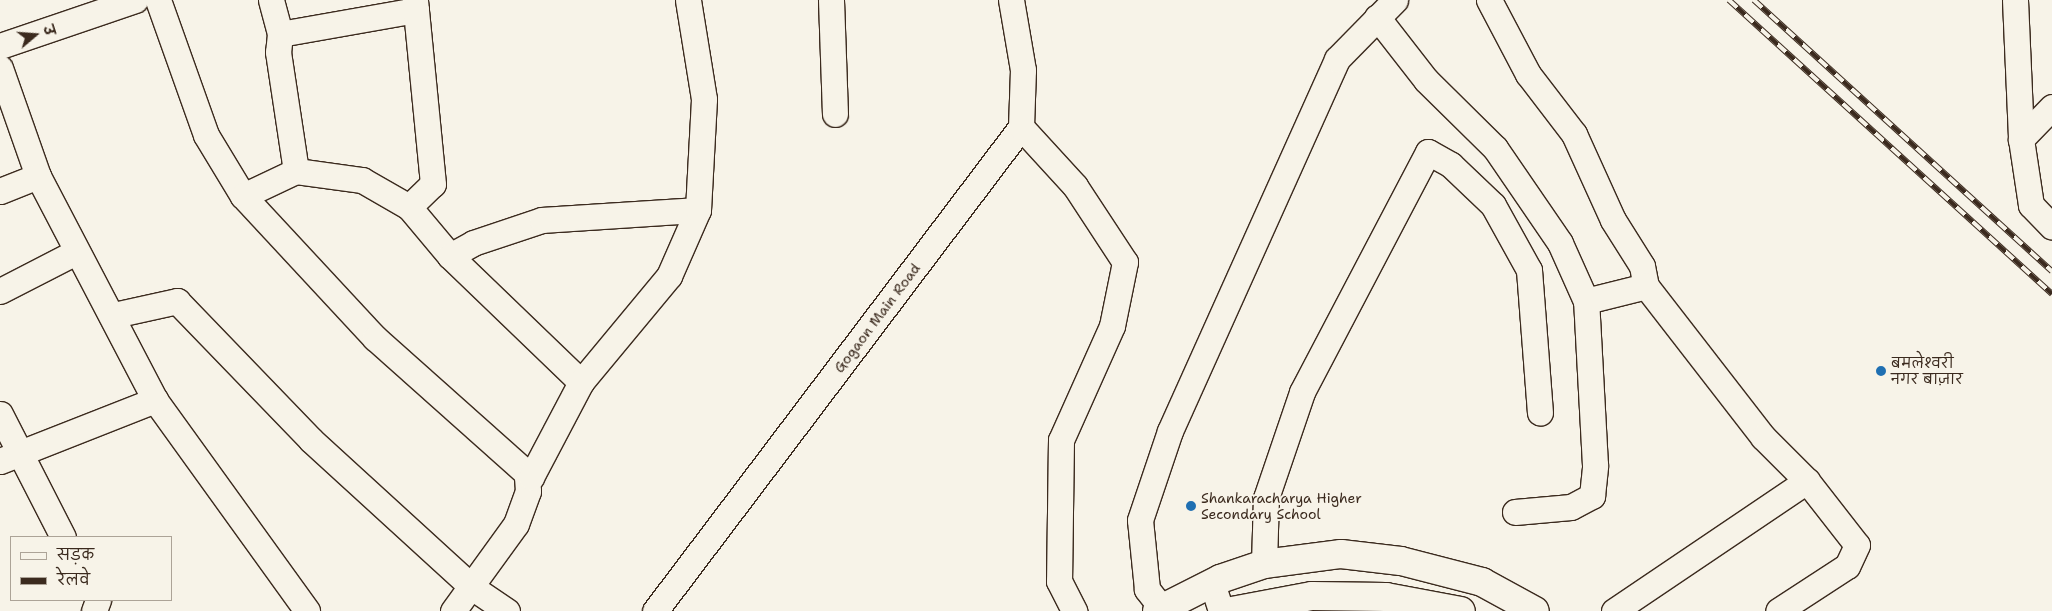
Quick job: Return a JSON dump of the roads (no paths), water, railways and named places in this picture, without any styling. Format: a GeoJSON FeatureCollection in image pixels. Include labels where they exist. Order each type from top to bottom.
{"type":"FeatureCollection","features":[{"type":"Feature","properties":{"kind":"street"},"geometry":{"type":"LineString","coordinates":[[0,46],[135,0]]}},
{"type":"Feature","properties":{"kind":"street"},"geometry":{"type":"LineString","coordinates":[[158,0],[206,135],[243,196],[375,338],[531,477]]}},
{"type":"Feature","properties":{"kind":"street"},"geometry":{"type":"LineString","coordinates":[[271,0],[280,34],[278,52],[296,171]]}},
{"type":"Feature","properties":{"kind":"street"},"geometry":{"type":"LineString","coordinates":[[454,611],[473,588],[516,524],[528,491],[527,476],[531,477],[581,382],[669,276],[698,210],[704,98],[688,0]]}},
{"type":"Feature","properties":{"kind":"street"},"geometry":{"type":"LineString","coordinates":[[832,0],[835,114]]}},
{"type":"Feature","properties":{"kind":"street"},"geometry":{"type":"LineString","coordinates":[[1011,0],[1023,70],[1021,127],[1075,186],[1125,262],[1112,326],[1061,440],[1059,581],[1074,611]]}},
{"type":"Feature","properties":{"kind":"street"},"geometry":{"type":"LineString","coordinates":[[1396,0],[1336,59],[1170,431],[1140,520],[1147,589],[1161,610],[1212,583],[1264,564],[1341,554],[1401,561],[1482,582],[1535,611]]}},
{"type":"Feature","properties":{"kind":"street"},"geometry":{"type":"LineString","coordinates":[[1489,0],[1528,74],[1574,134],[1613,220],[1642,266],[1646,286],[1763,437],[1807,481],[1857,545],[1847,566],[1778,611]]}},
{"type":"Feature","properties":{"kind":"street"},"geometry":{"type":"LineString","coordinates":[[2015,0],[2020,139],[2030,205],[2052,227]]}},
{"type":"Feature","properties":{"kind":"street"},"geometry":{"type":"LineString","coordinates":[[280,34],[416,5],[433,184],[409,207]]}},
{"type":"Feature","properties":{"kind":"street"},"geometry":{"type":"LineString","coordinates":[[1377,17],[1426,80],[1494,148],[1560,243],[1586,301],[1595,465],[1592,496],[1571,507],[1515,512]]}},
{"type":"Feature","properties":{"kind":"street"},"geometry":{"type":"LineString","coordinates":[[0,68],[38,176],[76,252],[114,315],[155,400],[308,611]]}},
{"type":"Feature","properties":{"kind":"street"},"geometry":{"type":"LineString","coordinates":[[2020,139],[2052,107]]}},
{"type":"Feature","properties":{"kind":"street","name":"Gogaon Main Road"},"geometry":{"type":"LineString","coordinates":[[655,611],[1021,127]]}},
{"type":"Feature","properties":{"kind":"street"},"geometry":{"type":"LineString","coordinates":[[1264,564],[1266,498],[1302,392],[1428,152],[1451,165],[1493,205],[1529,270],[1540,413]]}},
{"type":"Feature","properties":{"kind":"street"},"geometry":{"type":"LineString","coordinates":[[243,196],[296,171],[362,180],[409,207],[450,256],[581,382]]}},
{"type":"Feature","properties":{"kind":"street"},"geometry":{"type":"LineString","coordinates":[[0,191],[38,176]]}},
{"type":"Feature","properties":{"kind":"street"},"geometry":{"type":"LineString","coordinates":[[450,256],[473,243],[542,220],[698,210]]}},
{"type":"Feature","properties":{"kind":"street"},"geometry":{"type":"LineString","coordinates":[[0,291],[76,252]]}},
{"type":"Feature","properties":{"kind":"street"},"geometry":{"type":"LineString","coordinates":[[1586,301],[1646,286]]}},
{"type":"Feature","properties":{"kind":"street"},"geometry":{"type":"LineString","coordinates":[[114,315],[177,301],[310,440],[473,588],[507,611]]}},
{"type":"Feature","properties":{"kind":"street"},"geometry":{"type":"LineString","coordinates":[[10,456],[155,400]]}},
{"type":"Feature","properties":{"kind":"street"},"geometry":{"type":"LineString","coordinates":[[0,414],[10,456],[62,536]]}},
{"type":"Feature","properties":{"kind":"street"},"geometry":{"type":"LineString","coordinates":[[1614,611],[1807,481]]}},
{"type":"Feature","properties":{"kind":"street"},"geometry":{"type":"LineString","coordinates":[[1212,583],[1221,611]]}},
{"type":"Feature","properties":{"kind":"street"},"geometry":{"type":"LineString","coordinates":[[1232,611],[1312,596],[1386,597],[1461,611]]}},
{"type":"Feature","properties":{"kind":"railway"},"geometry":{"type":"LineString","coordinates":[[1729,0],[2052,294]]}},
{"type":"Feature","properties":{"kind":"railway"},"geometry":{"type":"LineString","coordinates":[[1754,0],[2052,271]]}},
{"type":"Feature","properties":{"kind":"place","name":"बमलेश्वरी नगर बाज़ार"},"geometry":{"type":"Point","coordinates":[1881,371]}},
{"type":"Feature","properties":{"kind":"place","name":"Shankaracharya Higher Secondary School"},"geometry":{"type":"Point","coordinates":[1191,506]}}]}
